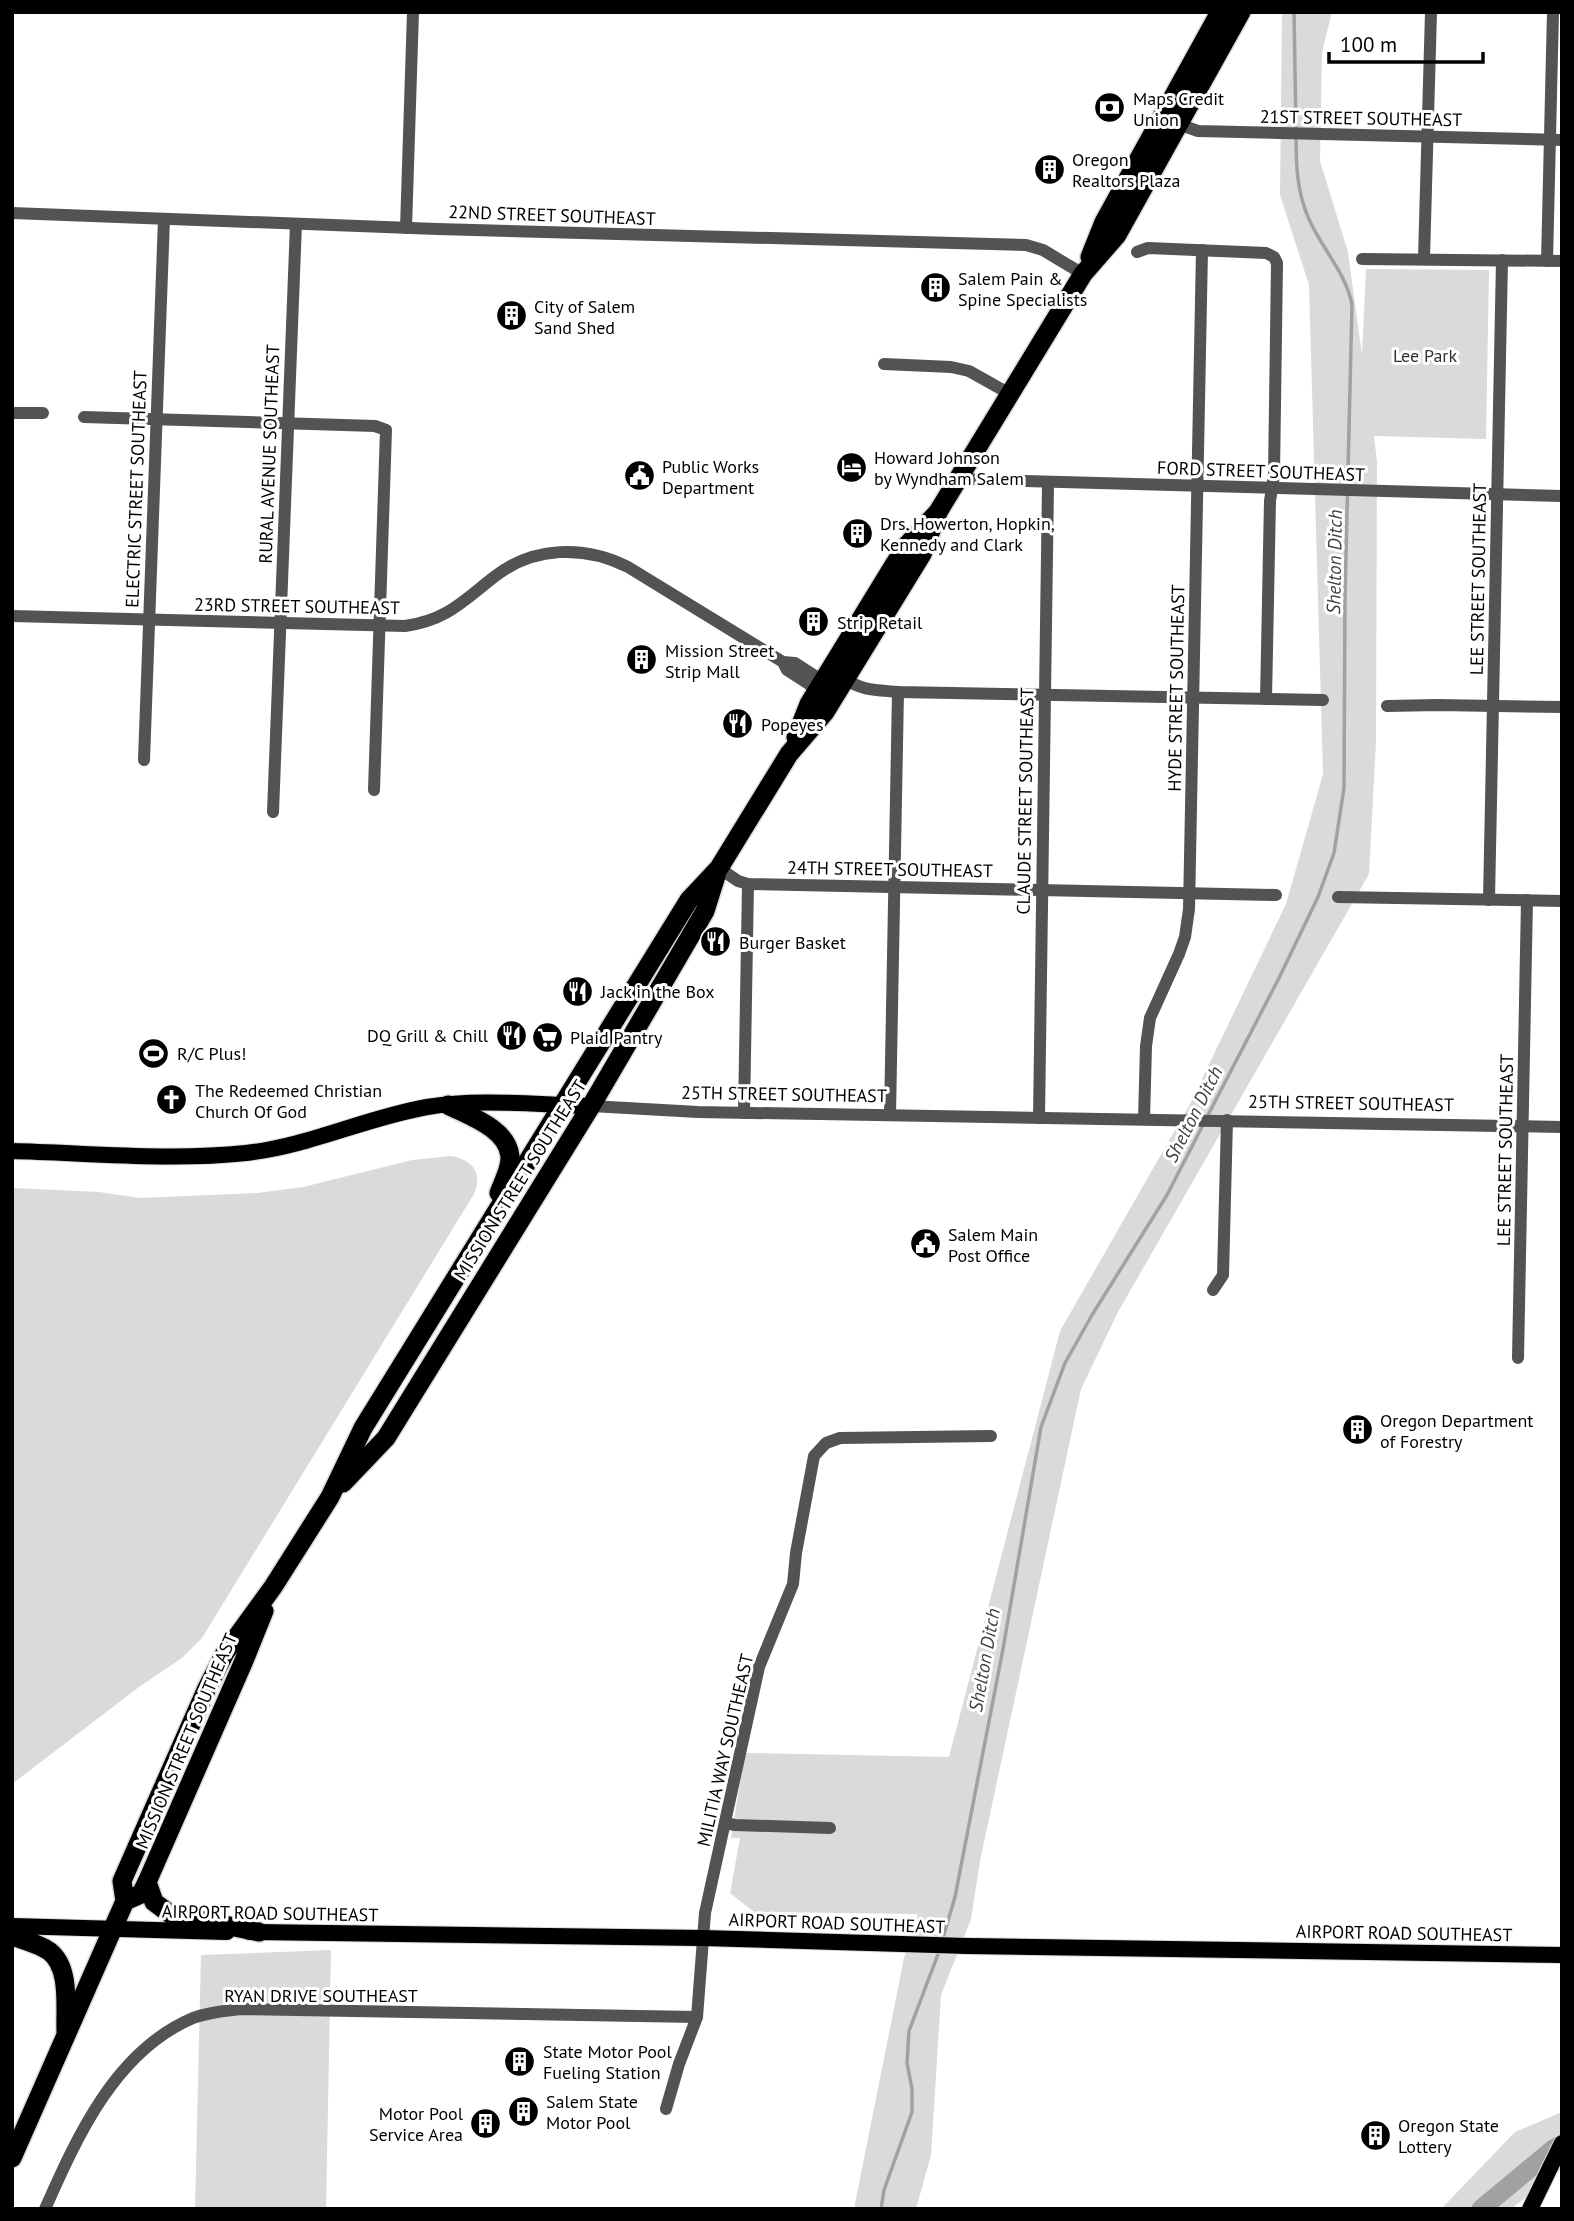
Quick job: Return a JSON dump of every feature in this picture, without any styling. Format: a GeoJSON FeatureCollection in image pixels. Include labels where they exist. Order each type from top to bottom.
{"type":"FeatureCollection","features":[{"type":"Feature","properties":{"kind":"highway","name":"MISSION STREET SOUTHEAST"},"geometry":{"type":"LineString","coordinates":[[12,2158],[125,1900],[122,1881],[206,1688],[225,1653],[273,1587],[330,1497],[363,1428],[689,900],[719,868],[789,754],[825,712],[846,679],[922,554],[938,512],[1083,274],[1116,235],[1171,121],[1229,14]]}},
{"type":"Feature","properties":{"kind":"highway","name":"MISSION STREET SOUTHEAST"},"geometry":{"type":"LineString","coordinates":[[789,754],[809,705],[907,545],[938,512]]}},
{"type":"Feature","properties":{"kind":"highway"},"geometry":{"type":"LineString","coordinates":[[846,679],[842,676],[842,670],[856,628]]}},
{"type":"Feature","properties":{"kind":"highway","name":"MISSION STREET SOUTHEAST"},"geometry":{"type":"LineString","coordinates":[[330,1497],[386,1438],[591,1106],[705,911],[719,868]]}},
{"type":"Feature","properties":{"kind":"highway"},"geometry":{"type":"LineString","coordinates":[[448,1105],[491,1128],[505,1143],[510,1156],[508,1170],[477,1242]]}},
{"type":"Feature","properties":{"kind":"highway","name":"MISSION STREET SOUTHEAST"},"geometry":{"type":"LineString","coordinates":[[125,1900],[141,1894],[147,1882],[243,1663],[273,1587]]}},
{"type":"Feature","properties":{"kind":"highway"},"geometry":{"type":"LineString","coordinates":[[147,1882],[154,1902],[170,1914],[259,1932]]}},
{"type":"Feature","properties":{"kind":"highway"},"geometry":{"type":"LineString","coordinates":[[12,1936],[50,1951],[57,1961],[64,1982],[67,2036]]}},
{"type":"Feature","properties":{"kind":"main road","name":"25TH STREET SOUTHEAST"},"geometry":{"type":"LineString","coordinates":[[12,1151],[205,1156],[245,1153],[300,1143],[386,1116],[448,1105],[591,1106]]}},
{"type":"Feature","properties":{"kind":"main road","name":"AIRPORT ROAD SOUTHEAST"},"geometry":{"type":"LineString","coordinates":[[12,1926],[112,1930],[702,1938],[967,1946],[1562,1955]]}},
{"type":"Feature","properties":{"kind":"main road"},"geometry":{"type":"LineString","coordinates":[[1533,2201],[1562,2143]]}},
{"type":"Feature","properties":{"kind":"street"},"geometry":{"type":"LineString","coordinates":[[405,228],[413,12]]}},
{"type":"Feature","properties":{"kind":"street"},"geometry":{"type":"LineString","coordinates":[[1424,258],[1431,12]]}},
{"type":"Feature","properties":{"kind":"street"},"geometry":{"type":"LineString","coordinates":[[1547,261],[1556,140],[1553,12]]}},
{"type":"Feature","properties":{"kind":"street","name":"21ST STREET SOUTHEAST"},"geometry":{"type":"LineString","coordinates":[[1171,121],[1198,131],[1556,140]]}},
{"type":"Feature","properties":{"kind":"street","name":"22ND STREET SOUTHEAST"},"geometry":{"type":"LineString","coordinates":[[12,213],[405,228],[1026,245],[1043,250],[1083,274]]}},
{"type":"Feature","properties":{"kind":"street","name":"ELECTRIC STREET SOUTHEAST"},"geometry":{"type":"LineString","coordinates":[[144,761],[164,219]]}},
{"type":"Feature","properties":{"kind":"street","name":"RURAL AVENUE SOUTHEAST"},"geometry":{"type":"LineString","coordinates":[[273,812],[296,224]]}},
{"type":"Feature","properties":{"kind":"street"},"geometry":{"type":"LineString","coordinates":[[1137,252],[1148,248],[1266,253],[1274,257],[1278,271],[1266,699]]}},
{"type":"Feature","properties":{"kind":"street","name":"HYDE STREET SOUTHEAST"},"geometry":{"type":"LineString","coordinates":[[1144,1119],[1146,1046],[1150,1018],[1185,937],[1189,892],[1202,250]]}},
{"type":"Feature","properties":{"kind":"street"},"geometry":{"type":"LineString","coordinates":[[1362,259],[1562,261]]}},
{"type":"Feature","properties":{"kind":"street","name":"LEE STREET SOUTHEAST"},"geometry":{"type":"LineString","coordinates":[[1489,900],[1502,260]]}},
{"type":"Feature","properties":{"kind":"street"},"geometry":{"type":"LineString","coordinates":[[884,364],[951,367],[970,371],[1010,394]]}},
{"type":"Feature","properties":{"kind":"street"},"geometry":{"type":"LineString","coordinates":[[12,413],[43,413]]}},
{"type":"Feature","properties":{"kind":"street"},"geometry":{"type":"LineString","coordinates":[[84,417],[375,426],[386,430],[374,790]]}},
{"type":"Feature","properties":{"kind":"street","name":"FORD STREET SOUTHEAST"},"geometry":{"type":"LineString","coordinates":[[958,480],[1562,496]]}},
{"type":"Feature","properties":{"kind":"street","name":"CLAUDE STREET SOUTHEAST"},"geometry":{"type":"LineString","coordinates":[[1039,1118],[1048,484]]}},
{"type":"Feature","properties":{"kind":"street","name":"23RD STREET SOUTHEAST"},"geometry":{"type":"LineString","coordinates":[[12,615],[405,626],[436,619],[467,601],[508,567],[544,554],[578,552],[601,555],[628,567],[783,662],[795,663],[821,685]]}},
{"type":"Feature","properties":{"kind":"street"},"geometry":{"type":"LineString","coordinates":[[846,679],[863,689],[898,692],[1323,700]]}},
{"type":"Feature","properties":{"kind":"street"},"geometry":{"type":"LineString","coordinates":[[890,1115],[898,692]]}},
{"type":"Feature","properties":{"kind":"street"},"geometry":{"type":"LineString","coordinates":[[1387,706],[1562,707]]}},
{"type":"Feature","properties":{"kind":"street","name":"24TH STREET SOUTHEAST"},"geometry":{"type":"LineString","coordinates":[[719,868],[738,881],[748,884],[1276,895]]}},
{"type":"Feature","properties":{"kind":"street"},"geometry":{"type":"LineString","coordinates":[[744,1113],[748,884]]}},
{"type":"Feature","properties":{"kind":"street"},"geometry":{"type":"LineString","coordinates":[[1338,897],[1562,901]]}},
{"type":"Feature","properties":{"kind":"street","name":"LEE STREET SOUTHEAST"},"geometry":{"type":"LineString","coordinates":[[1518,1358],[1527,900]]}},
{"type":"Feature","properties":{"kind":"street","name":"25TH STREET SOUTHEAST"},"geometry":{"type":"LineString","coordinates":[[591,1106],[744,1113],[1562,1127]]}},
{"type":"Feature","properties":{"kind":"street"},"geometry":{"type":"LineString","coordinates":[[1213,1290],[1223,1275],[1227,1120]]}},
{"type":"Feature","properties":{"kind":"street","name":"MILITIA WAY SOUTHEAST"},"geometry":{"type":"LineString","coordinates":[[666,2109],[697,2017],[705,1913],[759,1667],[793,1584],[814,1456],[826,1443],[840,1438],[991,1436]]}},
{"type":"Feature","properties":{"kind":"street"},"geometry":{"type":"LineString","coordinates":[[725,1823],[830,1828]]}},
{"type":"Feature","properties":{"kind":"street","name":"RYAN DRIVE SOUTHEAST"},"geometry":{"type":"LineString","coordinates":[[45,2209],[89,2120],[118,2077],[152,2042],[178,2025],[203,2014],[240,2010],[697,2017]]}},
{"type":"Feature","properties":{"kind":"green space","name":"Lee Park"},"geometry":{"type":"Polygon","coordinates":[[[1282,12],[1332,12],[1322,52],[1320,161],[1348,252],[1362,355],[1366,269],[1489,270],[1486,439],[1374,436],[1377,462],[1376,741],[1369,874],[1118,1312],[1081,1389],[980,1861],[971,1919],[941,1995],[931,2155],[916,2209],[854,2209],[904,1958],[918,1914],[754,1912],[730,1893],[740,1838],[731,1838],[745,1753],[949,1757],[1060,1331],[1190,1104],[1286,904],[1323,774],[1309,285],[1280,195],[1282,12]]]}},
{"type":"Feature","properties":{"kind":"green space"},"geometry":{"type":"Polygon","coordinates":[[[451,1156],[465,1161],[474,1169],[477,1180],[474,1194],[202,1638],[182,1658],[139,1687],[12,1784],[12,1188],[99,1192],[140,1198],[257,1193],[303,1187],[412,1160],[451,1156]]]}},
{"type":"Feature","properties":{"kind":"green space"},"geometry":{"type":"Polygon","coordinates":[[[331,1950],[326,2209],[195,2209],[201,1955],[331,1950]]]}},
{"type":"Feature","properties":{"kind":"green space"},"geometry":{"type":"Polygon","coordinates":[[[1562,2112],[1562,2169],[1511,2209],[1441,2209],[1515,2132],[1562,2112]]]}},
{"type":"Feature","properties":{"kind":"waterway","name":"Shelton Ditch"},"geometry":{"type":"LineString","coordinates":[[1294,12],[1296,129]]}},
{"type":"Feature","properties":{"kind":"waterway","name":"Shelton Ditch"},"geometry":{"type":"LineString","coordinates":[[1206,1119],[1318,897],[1334,853],[1344,788],[1345,596],[1352,304],[1344,281],[1304,207],[1298,178],[1296,137]]}},
{"type":"Feature","properties":{"kind":"waterway","name":"Shelton Ditch"},"geometry":{"type":"LineString","coordinates":[[942,1941],[955,1897],[1003,1649],[1041,1427],[1065,1363],[1167,1195],[1203,1125]]}},
{"type":"Feature","properties":{"kind":"waterway","name":"Shelton Ditch"},"geometry":{"type":"LineString","coordinates":[[881,2209],[884,2190],[912,2112],[912,2089],[907,2063],[909,2031],[940,1949]]}},
{"type":"Feature","properties":{"kind":"waterway"},"geometry":{"type":"LineString","coordinates":[[1481,2209],[1562,2144]]}},
{"type":"Feature","properties":{"kind":"place","name":"Maps Credit Union"},"geometry":{"type":"Point","coordinates":[1110,108]}},
{"type":"Feature","properties":{"kind":"place","name":"Oregon Realtors Plaza"},"geometry":{"type":"Point","coordinates":[1049,169]}},
{"type":"Feature","properties":{"kind":"place","name":"Salem Pain & Spine Specialists"},"geometry":{"type":"Point","coordinates":[935,288]}},
{"type":"Feature","properties":{"kind":"place","name":"City of Salem Sand Shed"},"geometry":{"type":"Point","coordinates":[511,316]}},
{"type":"Feature","properties":{"kind":"place","name":"Howard Johnson by Wyndham Salem"},"geometry":{"type":"Point","coordinates":[851,467]}},
{"type":"Feature","properties":{"kind":"place","name":"Public Works Department"},"geometry":{"type":"Point","coordinates":[639,476]}},
{"type":"Feature","properties":{"kind":"place","name":"Drs. Howerton, Hopkin, Kennedy and Clark"},"geometry":{"type":"Point","coordinates":[857,533]}},
{"type":"Feature","properties":{"kind":"place","name":"Strip Retail"},"geometry":{"type":"Point","coordinates":[814,622]}},
{"type":"Feature","properties":{"kind":"place","name":"Mission Street Strip Mall"},"geometry":{"type":"Point","coordinates":[642,660]}},
{"type":"Feature","properties":{"kind":"place","name":"Popeyes"},"geometry":{"type":"Point","coordinates":[738,724]}},
{"type":"Feature","properties":{"kind":"place","name":"Burger Basket"},"geometry":{"type":"Point","coordinates":[716,942]}},
{"type":"Feature","properties":{"kind":"place","name":"Jack in the Box"},"geometry":{"type":"Point","coordinates":[578,991]}},
{"type":"Feature","properties":{"kind":"place","name":"DQ Grill & Chill"},"geometry":{"type":"Point","coordinates":[511,1035]}},
{"type":"Feature","properties":{"kind":"place","name":"Plaid Pantry"},"geometry":{"type":"Point","coordinates":[547,1037]}},
{"type":"Feature","properties":{"kind":"place","name":"R/C Plus!"},"geometry":{"type":"Point","coordinates":[154,1053]}},
{"type":"Feature","properties":{"kind":"place","name":"The Redeemed Christian Church Of God"},"geometry":{"type":"Point","coordinates":[172,1100]}},
{"type":"Feature","properties":{"kind":"place","name":"Salem Main Post Office"},"geometry":{"type":"Point","coordinates":[925,1244]}},
{"type":"Feature","properties":{"kind":"place","name":"Oregon Department of Forestry"},"geometry":{"type":"Point","coordinates":[1357,1430]}},
{"type":"Feature","properties":{"kind":"place","name":"State Motor Pool Fueling Station"},"geometry":{"type":"Point","coordinates":[520,2061]}},
{"type":"Feature","properties":{"kind":"place","name":"Salem State Motor Pool"},"geometry":{"type":"Point","coordinates":[523,2111]}},
{"type":"Feature","properties":{"kind":"place","name":"Motor Pool Service Area"},"geometry":{"type":"Point","coordinates":[486,2123]}},
{"type":"Feature","properties":{"kind":"place","name":"Oregon State Lottery"},"geometry":{"type":"Point","coordinates":[1375,2135]}}]}
